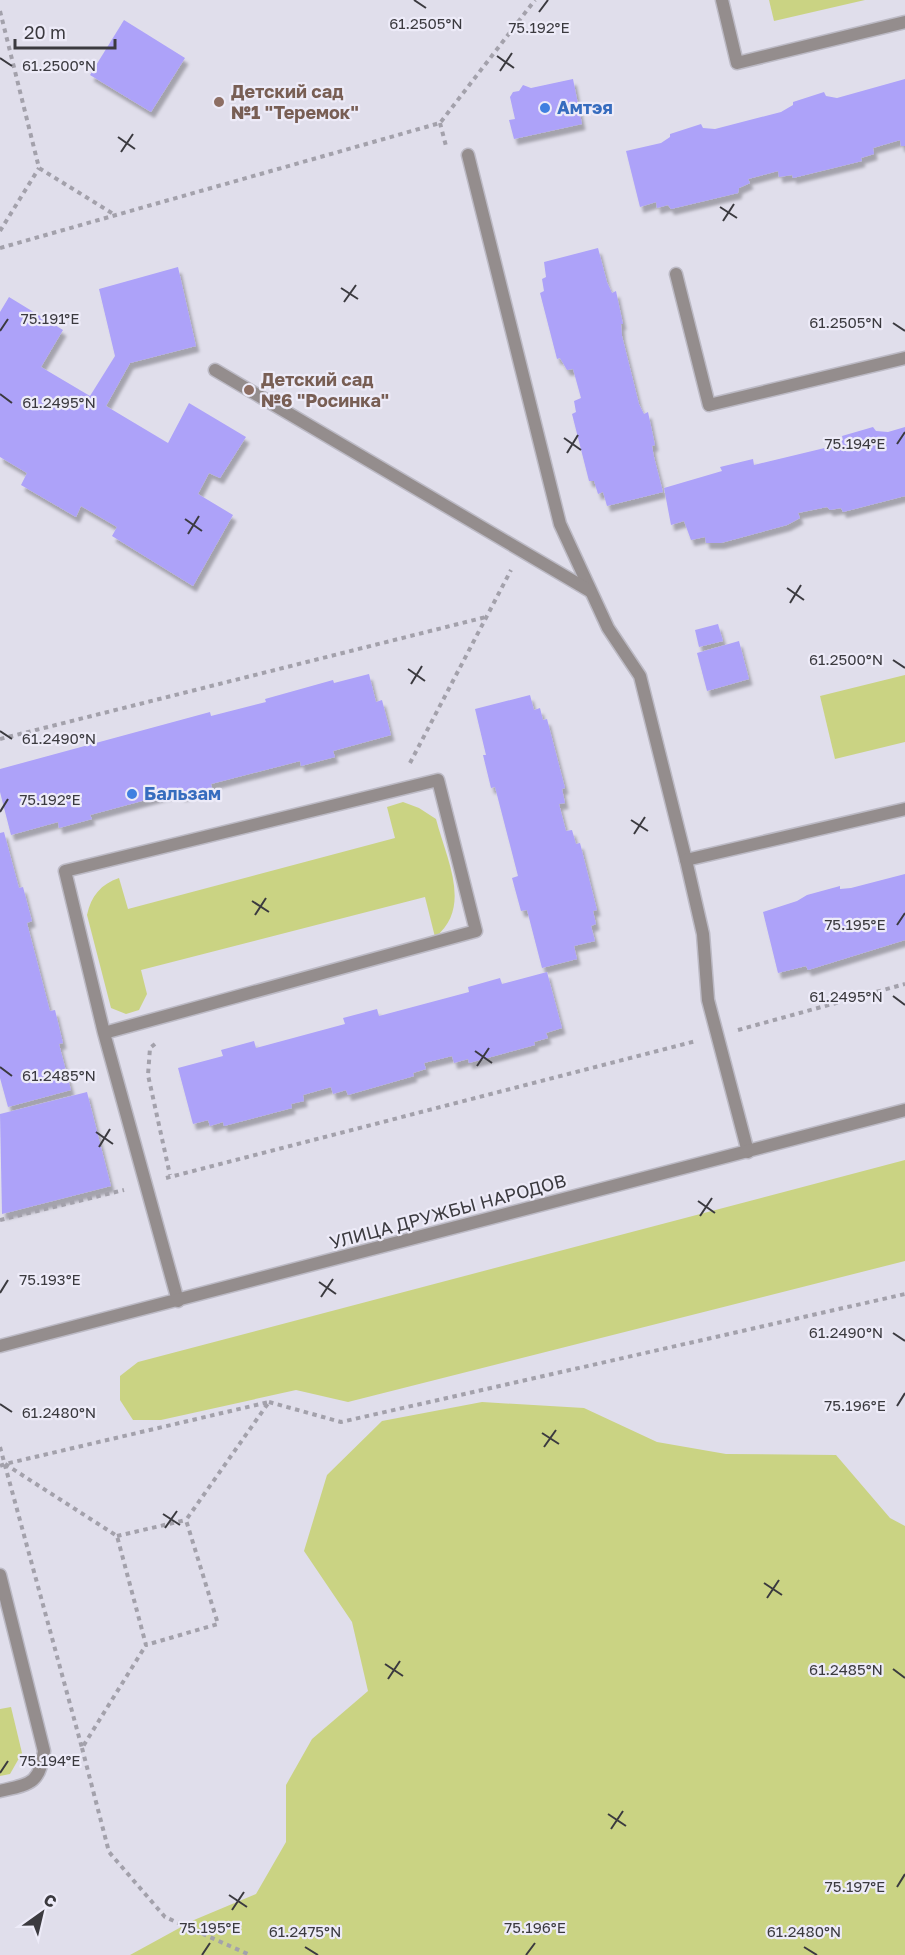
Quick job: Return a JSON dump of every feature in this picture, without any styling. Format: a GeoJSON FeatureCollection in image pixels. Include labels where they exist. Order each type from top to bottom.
{"type":"FeatureCollection","features":[{"type":"Feature","properties":{"kind":"street"},"geometry":{"type":"LineString","coordinates":[[722,0],[737,63],[905,22]]}},
{"type":"Feature","properties":{"kind":"street"},"geometry":{"type":"LineString","coordinates":[[468,155],[560,524],[608,628],[640,676],[703,933],[708,1000],[748,1152]]}},
{"type":"Feature","properties":{"kind":"street"},"geometry":{"type":"LineString","coordinates":[[676,274],[709,405],[905,357]]}},
{"type":"Feature","properties":{"kind":"street"},"geometry":{"type":"LineString","coordinates":[[215,370],[590,591]]}},
{"type":"Feature","properties":{"kind":"street"},"geometry":{"type":"LineString","coordinates":[[104,1033],[476,932],[438,780],[65,871],[104,1033],[178,1301]]}},
{"type":"Feature","properties":{"kind":"street"},"geometry":{"type":"LineString","coordinates":[[686,860],[905,809]]}},
{"type":"Feature","properties":{"kind":"street","name":"УЛИЦА ДРУЖБЫ НАРОДОВ"},"geometry":{"type":"LineString","coordinates":[[0,1346],[905,1110]]}},
{"type":"Feature","properties":{"kind":"street"},"geometry":{"type":"LineString","coordinates":[[0,1575],[44,1751],[41,1771],[27,1785],[0,1791]]}},
{"type":"Feature","properties":{"kind":"path"},"geometry":{"type":"LineString","coordinates":[[0,248],[440,123],[535,0]]}},
{"type":"Feature","properties":{"kind":"path"},"geometry":{"type":"LineString","coordinates":[[0,11],[39,168],[116,216]]}},
{"type":"Feature","properties":{"kind":"path"},"geometry":{"type":"LineString","coordinates":[[440,123],[448,157]]}},
{"type":"Feature","properties":{"kind":"path"},"geometry":{"type":"LineString","coordinates":[[0,231],[39,168]]}},
{"type":"Feature","properties":{"kind":"path"},"geometry":{"type":"LineString","coordinates":[[409,765],[522,551]]}},
{"type":"Feature","properties":{"kind":"path"},"geometry":{"type":"LineString","coordinates":[[0,739],[487,617]]}},
{"type":"Feature","properties":{"kind":"path"},"geometry":{"type":"LineString","coordinates":[[0,1220],[718,1035],[905,984]]}},
{"type":"Feature","properties":{"kind":"path"},"geometry":{"type":"LineString","coordinates":[[2,1465],[269,1402],[341,1422],[905,1293]]}},
{"type":"Feature","properties":{"kind":"path"},"geometry":{"type":"LineString","coordinates":[[117,1536],[186,1520],[269,1402]]}},
{"type":"Feature","properties":{"kind":"path"},"geometry":{"type":"LineString","coordinates":[[0,1447],[2,1465],[109,1852],[165,1917],[250,1955]]}},
{"type":"Feature","properties":{"kind":"path"},"geometry":{"type":"LineString","coordinates":[[2,1465],[117,1536],[146,1645]]}},
{"type":"Feature","properties":{"kind":"path"},"geometry":{"type":"LineString","coordinates":[[82,1748],[146,1645],[218,1624],[186,1520]]}},
{"type":"Feature","properties":{"kind":"green space"},"geometry":{"type":"Polygon","coordinates":[[[769,0],[865,0],[774,21],[769,0]]]}},
{"type":"Feature","properties":{"kind":"green space"},"geometry":{"type":"Polygon","coordinates":[[[905,675],[905,742],[835,759],[820,696],[905,675]]]}},
{"type":"Feature","properties":{"kind":"green space"},"geometry":{"type":"Polygon","coordinates":[[[403,802],[419,808],[436,819],[454,882],[453,912],[446,925],[435,937],[425,897],[141,970],[147,994],[139,1010],[126,1014],[111,1008],[87,915],[91,902],[102,887],[119,878],[128,909],[395,838],[387,807],[403,802]]]}},
{"type":"Feature","properties":{"kind":"green space"},"geometry":{"type":"Polygon","coordinates":[[[905,1160],[905,1261],[348,1402],[296,1390],[161,1420],[133,1420],[120,1400],[120,1376],[138,1362],[905,1160]]]}},
{"type":"Feature","properties":{"kind":"green space"},"geometry":{"type":"Polygon","coordinates":[[[482,1402],[584,1408],[657,1442],[726,1454],[836,1455],[890,1518],[905,1526],[905,1955],[130,1955],[194,1920],[256,1894],[286,1842],[286,1785],[312,1739],[368,1691],[352,1622],[304,1551],[327,1475],[382,1421],[482,1402]]]}},
{"type":"Feature","properties":{"kind":"green space"},"geometry":{"type":"Polygon","coordinates":[[[11,1707],[22,1753],[10,1774],[0,1776],[0,1709],[11,1707]]]}},
{"type":"Feature","properties":{"kind":"building"},"geometry":{"type":"Polygon","coordinates":[[[124,20],[185,58],[151,112],[90,75],[124,20]]]}},
{"type":"Feature","properties":{"kind":"building","name":"Амтэя"},"geometry":{"type":"Polygon","coordinates":[[[573,79],[582,124],[514,139],[509,120],[515,119],[510,97],[513,92],[519,91],[523,85],[531,88],[573,79]]]}},
{"type":"Feature","properties":{"kind":"building"},"geometry":{"type":"Polygon","coordinates":[[[905,79],[905,146],[901,146],[900,140],[873,148],[874,154],[861,158],[862,161],[793,178],[792,175],[779,177],[778,171],[748,179],[750,183],[739,188],[738,193],[671,209],[668,205],[657,208],[656,202],[640,207],[626,151],[661,143],[670,137],[670,134],[701,124],[703,128],[715,129],[781,112],[793,105],[793,102],[824,92],[826,96],[837,98],[905,79]]]}},
{"type":"Feature","properties":{"kind":"building"},"geometry":{"type":"Polygon","coordinates":[[[598,248],[607,282],[612,293],[616,291],[623,324],[621,324],[622,336],[639,404],[644,414],[648,412],[655,445],[652,446],[654,457],[663,492],[607,506],[603,492],[598,494],[594,481],[589,481],[572,414],[576,412],[574,401],[581,398],[573,369],[567,370],[560,358],[557,359],[540,293],[544,291],[542,279],[546,277],[544,262],[598,248]]]}},
{"type":"Feature","properties":{"kind":"building"},"geometry":{"type":"Polygon","coordinates":[[[178,267],[196,346],[130,363],[106,406],[168,443],[189,403],[246,437],[220,478],[209,473],[198,494],[233,515],[193,586],[112,536],[117,527],[81,506],[76,517],[21,485],[27,473],[0,457],[0,312],[9,297],[63,330],[41,367],[90,396],[115,356],[99,289],[178,267]]]}},
{"type":"Feature","properties":{"kind":"building"},"geometry":{"type":"Polygon","coordinates":[[[873,427],[876,431],[888,432],[905,427],[905,496],[843,512],[841,508],[830,510],[827,507],[798,513],[800,518],[787,525],[721,543],[706,543],[705,537],[691,540],[684,521],[671,525],[664,488],[722,471],[720,467],[753,459],[754,465],[833,446],[843,440],[842,436],[873,427]]]}},
{"type":"Feature","properties":{"kind":"building"},"geometry":{"type":"Polygon","coordinates":[[[718,624],[723,641],[699,647],[695,630],[718,624]]]}},
{"type":"Feature","properties":{"kind":"building"},"geometry":{"type":"Polygon","coordinates":[[[739,641],[749,679],[707,691],[697,653],[739,641]]]}},
{"type":"Feature","properties":{"kind":"building"},"geometry":{"type":"Polygon","coordinates":[[[369,674],[376,702],[382,700],[391,735],[333,751],[335,757],[301,766],[300,761],[211,784],[212,788],[181,796],[179,791],[90,815],[92,819],[59,828],[58,822],[11,835],[0,792],[0,769],[210,712],[211,716],[266,702],[265,699],[333,680],[334,683],[369,674]]]}},
{"type":"Feature","properties":{"kind":"building"},"geometry":{"type":"Polygon","coordinates":[[[530,695],[534,710],[540,708],[543,720],[547,719],[565,788],[562,789],[565,803],[559,804],[566,831],[572,830],[576,844],[580,843],[597,910],[593,911],[596,924],[591,926],[595,941],[574,946],[577,959],[542,968],[527,910],[521,911],[512,878],[518,876],[495,787],[491,788],[475,709],[530,695]]]}},
{"type":"Feature","properties":{"kind":"building"},"geometry":{"type":"Polygon","coordinates":[[[4,832],[19,888],[23,887],[32,921],[27,923],[50,1011],[55,1010],[63,1043],[59,1044],[71,1090],[8,1107],[0,1078],[0,833],[4,832]]]}},
{"type":"Feature","properties":{"kind":"building"},"geometry":{"type":"Polygon","coordinates":[[[905,874],[905,940],[808,970],[806,966],[778,973],[763,912],[797,901],[807,895],[840,886],[840,889],[851,888],[905,874]]]}},
{"type":"Feature","properties":{"kind":"building"},"geometry":{"type":"Polygon","coordinates":[[[547,972],[562,1028],[546,1033],[548,1038],[534,1042],[535,1045],[469,1063],[468,1059],[454,1063],[452,1056],[424,1063],[426,1069],[413,1073],[414,1076],[348,1095],[346,1090],[333,1094],[331,1087],[303,1095],[304,1101],[291,1104],[292,1108],[224,1126],[223,1122],[210,1126],[208,1120],[193,1124],[178,1068],[223,1056],[221,1050],[254,1041],[256,1048],[345,1024],[343,1018],[377,1009],[379,1016],[469,992],[468,987],[500,978],[502,984],[547,972]]]}},
{"type":"Feature","properties":{"kind":"building"},"geometry":{"type":"Polygon","coordinates":[[[87,1092],[111,1186],[2,1214],[0,1114],[87,1092]]]}},
{"type":"Feature","properties":{"kind":"place","name":"Детский сад №1 \"Теремок\""},"geometry":{"type":"Point","coordinates":[219,102]}},
{"type":"Feature","properties":{"kind":"place","name":"Амтэя"},"geometry":{"type":"Point","coordinates":[545,108]}},
{"type":"Feature","properties":{"kind":"place","name":"Детский сад №6 \"Росинка\""},"geometry":{"type":"Point","coordinates":[249,390]}},
{"type":"Feature","properties":{"kind":"place","name":"Бальзам"},"geometry":{"type":"Point","coordinates":[132,794]}}]}
